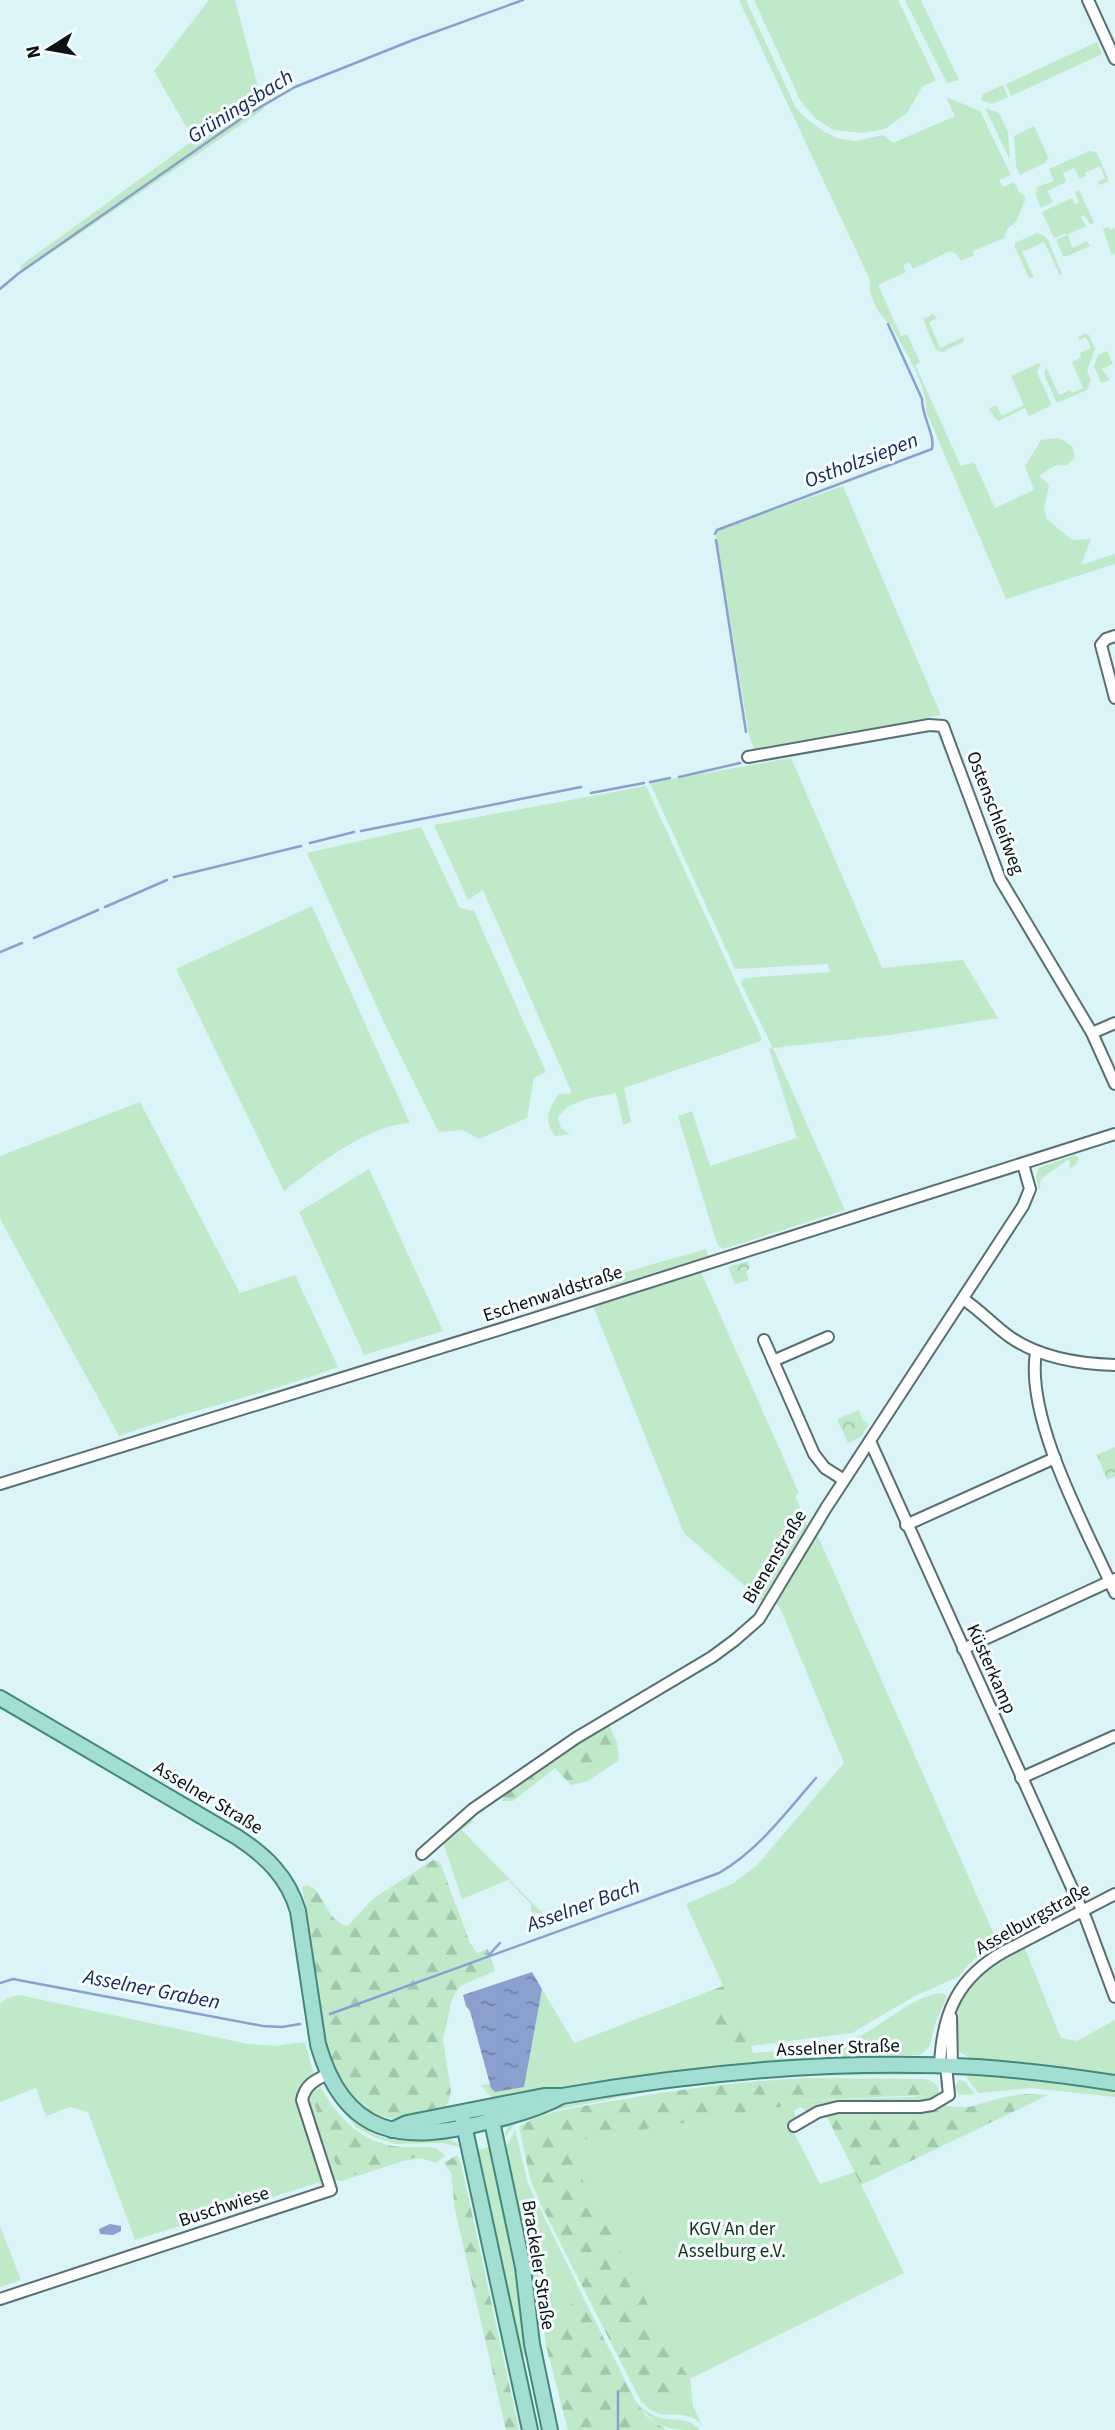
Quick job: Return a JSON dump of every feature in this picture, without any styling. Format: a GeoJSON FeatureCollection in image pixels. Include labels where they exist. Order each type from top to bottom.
{"type":"FeatureCollection","features":[{"type":"Feature","properties":{"kind":"main road","name":"Asselner Straße"},"geometry":{"type":"LineString","coordinates":[[0,1698],[237,1836],[263,1854],[279,1872],[298,1911],[318,2044],[328,2074],[343,2097],[359,2113],[377,2125],[403,2133],[423,2134],[464,2128],[490,2114],[544,2096],[562,2096],[696,2076],[769,2069],[846,2065],[946,2066],[1023,2071],[1115,2083]]}},
{"type":"Feature","properties":{"kind":"main road","name":"Asselner Straße"},"geometry":{"type":"LineString","coordinates":[[392,2130],[407,2123],[461,2112],[490,2114]]}},
{"type":"Feature","properties":{"kind":"main road"},"geometry":{"type":"LineString","coordinates":[[461,2112],[530,2430]]}},
{"type":"Feature","properties":{"kind":"main road","name":"Brackeler Straße"},"geometry":{"type":"LineString","coordinates":[[490,2114],[523,2267],[532,2344],[550,2430]]}},
{"type":"Feature","properties":{"kind":"street"},"geometry":{"type":"LineString","coordinates":[[1088,0],[1115,59]]}},
{"type":"Feature","properties":{"kind":"street"},"geometry":{"type":"LineString","coordinates":[[1115,636],[1103,641],[1101,651],[1115,698]]}},
{"type":"Feature","properties":{"kind":"street","name":"Ostenschleifweg"},"geometry":{"type":"LineString","coordinates":[[748,757],[929,725],[943,726],[1000,879],[1092,1033],[1115,1084]]}},
{"type":"Feature","properties":{"kind":"street"},"geometry":{"type":"LineString","coordinates":[[1092,1033],[1115,1023]]}},
{"type":"Feature","properties":{"kind":"street","name":"Eschenwaldstraße"},"geometry":{"type":"LineString","coordinates":[[0,1484],[528,1321],[1115,1135]]}},
{"type":"Feature","properties":{"kind":"street","name":"Bienenstraße"},"geometry":{"type":"LineString","coordinates":[[422,1854],[473,1809],[576,1738],[704,1662],[752,1626],[771,1601],[844,1480],[1028,1196],[1030,1189],[1023,1164]]}},
{"type":"Feature","properties":{"kind":"street"},"geometry":{"type":"LineString","coordinates":[[962,1299],[980,1310],[1006,1335],[1036,1352],[1070,1361],[1115,1365]]}},
{"type":"Feature","properties":{"kind":"street"},"geometry":{"type":"LineString","coordinates":[[774,1362],[828,1336]]}},
{"type":"Feature","properties":{"kind":"street"},"geometry":{"type":"LineString","coordinates":[[764,1340],[814,1454],[825,1468],[844,1480]]}},
{"type":"Feature","properties":{"kind":"street"},"geometry":{"type":"LineString","coordinates":[[1036,1352],[1033,1368],[1043,1422],[1055,1458],[1112,1581],[1115,1593]]}},
{"type":"Feature","properties":{"kind":"street","name":"Küsterkamp"},"geometry":{"type":"LineString","coordinates":[[870,1441],[1082,1911],[1115,1997]]}},
{"type":"Feature","properties":{"kind":"street"},"geometry":{"type":"LineString","coordinates":[[906,1525],[1055,1458]]}},
{"type":"Feature","properties":{"kind":"street"},"geometry":{"type":"LineString","coordinates":[[963,1648],[1112,1581]]}},
{"type":"Feature","properties":{"kind":"street"},"geometry":{"type":"LineString","coordinates":[[1021,1778],[1115,1736]]}},
{"type":"Feature","properties":{"kind":"street","name":"Asselburgstraße"},"geometry":{"type":"LineString","coordinates":[[794,2126],[818,2112],[838,2107],[920,2107],[932,2105],[949,2095],[946,2066],[950,2014],[960,1989],[972,1973],[988,1960],[1115,1894]]}},
{"type":"Feature","properties":{"kind":"street","name":"Buschwiese"},"geometry":{"type":"LineString","coordinates":[[0,2299],[331,2190],[302,2100],[306,2088],[328,2074]]}},
{"type":"Feature","properties":{"kind":"green space"},"geometry":{"type":"Polygon","coordinates":[[[209,0],[235,0],[264,109],[23,272],[20,266],[194,140],[154,71],[209,0]]]}},
{"type":"Feature","properties":{"kind":"green space"},"geometry":{"type":"Polygon","coordinates":[[[739,0],[746,0],[796,108],[824,132],[840,139],[856,141],[883,135],[893,143],[955,116],[946,97],[980,111],[1011,175],[999,180],[1003,187],[1014,182],[1026,198],[1016,222],[1007,229],[1004,238],[973,251],[974,255],[961,261],[950,251],[913,269],[909,262],[903,265],[906,272],[878,285],[901,336],[907,334],[920,362],[915,365],[961,466],[975,464],[995,508],[1034,490],[1025,466],[1041,440],[1059,438],[1072,446],[1075,458],[1066,465],[1054,466],[1039,476],[1049,485],[1044,510],[1047,519],[1072,540],[1091,539],[1081,565],[1115,554],[1115,564],[1006,599],[926,411],[919,379],[891,325],[875,305],[870,292],[870,280],[739,0]]]}},
{"type":"Feature","properties":{"kind":"green space"},"geometry":{"type":"Polygon","coordinates":[[[754,0],[898,0],[936,80],[922,87],[907,113],[885,129],[862,133],[833,130],[815,118],[800,100],[754,0]]]}},
{"type":"Feature","properties":{"kind":"green space"},"geometry":{"type":"Polygon","coordinates":[[[905,0],[921,0],[959,80],[947,83],[905,0]]]}},
{"type":"Feature","properties":{"kind":"green space"},"geometry":{"type":"Polygon","coordinates":[[[1097,42],[1102,54],[1011,96],[1006,84],[1097,42]]]}},
{"type":"Feature","properties":{"kind":"green space"},"geometry":{"type":"Polygon","coordinates":[[[1003,85],[1008,97],[992,104],[981,100],[983,94],[1003,85]]]}},
{"type":"Feature","properties":{"kind":"green space"},"geometry":{"type":"Polygon","coordinates":[[[985,108],[999,113],[1008,132],[1010,160],[985,108]]]}},
{"type":"Feature","properties":{"kind":"green space"},"geometry":{"type":"Polygon","coordinates":[[[1034,126],[1049,159],[1020,175],[1016,166],[1014,136],[1034,126]]]}},
{"type":"Feature","properties":{"kind":"green space"},"geometry":{"type":"Polygon","coordinates":[[[1089,151],[1096,152],[1108,182],[1100,185],[1098,182],[1105,178],[1100,166],[1085,173],[1086,176],[1080,179],[1074,168],[1063,173],[1066,182],[1047,191],[1053,202],[1041,208],[1036,196],[1037,187],[1054,181],[1049,169],[1089,151]]]}},
{"type":"Feature","properties":{"kind":"green space"},"geometry":{"type":"Polygon","coordinates":[[[1079,190],[1094,223],[1090,224],[1084,215],[1081,217],[1086,226],[1067,235],[1066,233],[1054,238],[1042,212],[1072,198],[1075,204],[1079,203],[1075,192],[1079,190]]]}},
{"type":"Feature","properties":{"kind":"green space"},"geometry":{"type":"Polygon","coordinates":[[[1109,227],[1111,230],[1115,228],[1115,254],[1112,255],[1103,229],[1109,227]]]}},
{"type":"Feature","properties":{"kind":"green space"},"geometry":{"type":"Polygon","coordinates":[[[1037,233],[1048,240],[1062,274],[1060,275],[1044,242],[1022,252],[1034,278],[1029,278],[1015,243],[1037,233]]]}},
{"type":"Feature","properties":{"kind":"green space"},"geometry":{"type":"Polygon","coordinates":[[[1067,235],[1073,248],[1087,241],[1090,246],[1063,256],[1056,240],[1067,235]]]}},
{"type":"Feature","properties":{"kind":"green space"},"geometry":{"type":"Polygon","coordinates":[[[933,314],[937,318],[929,322],[940,348],[964,337],[963,342],[942,352],[936,350],[923,319],[933,314]]]}},
{"type":"Feature","properties":{"kind":"green space"},"geometry":{"type":"Polygon","coordinates":[[[1089,335],[1095,349],[1087,371],[1091,380],[1087,390],[1057,403],[1044,374],[1046,367],[1059,395],[1083,388],[1072,362],[1081,357],[1080,353],[1091,348],[1086,337],[1079,340],[1078,337],[1089,335]]]}},
{"type":"Feature","properties":{"kind":"green space"},"geometry":{"type":"Polygon","coordinates":[[[1107,351],[1113,364],[1102,369],[1110,380],[1101,383],[1094,366],[1098,355],[1107,351]]]}},
{"type":"Feature","properties":{"kind":"green space"},"geometry":{"type":"Polygon","coordinates":[[[1041,362],[1037,373],[1052,405],[1029,416],[1025,408],[998,421],[988,409],[996,405],[1002,416],[1024,405],[1011,376],[1041,362]]]}},
{"type":"Feature","properties":{"kind":"green space"},"geometry":{"type":"Polygon","coordinates":[[[843,486],[941,715],[755,751],[749,735],[716,535],[718,530],[843,486]]]}},
{"type":"Feature","properties":{"kind":"green space"},"geometry":{"type":"Polygon","coordinates":[[[791,758],[882,968],[963,960],[998,1018],[890,1035],[773,1048],[741,983],[744,978],[830,972],[827,964],[735,969],[650,783],[791,758]]]}},
{"type":"Feature","properties":{"kind":"green space"},"geometry":{"type":"Polygon","coordinates":[[[646,786],[761,1041],[624,1088],[631,1122],[623,1125],[616,1093],[576,1103],[558,1118],[561,1128],[570,1134],[555,1136],[549,1125],[548,1115],[559,1094],[572,1093],[483,890],[468,900],[434,825],[646,786]]]}},
{"type":"Feature","properties":{"kind":"green space"},"geometry":{"type":"Polygon","coordinates":[[[421,827],[460,908],[474,911],[546,1072],[534,1078],[527,1118],[479,1139],[463,1130],[439,1132],[383,1020],[307,853],[421,827]]]}},
{"type":"Feature","properties":{"kind":"green space"},"geometry":{"type":"Polygon","coordinates":[[[312,906],[410,1123],[394,1125],[361,1138],[284,1191],[176,969],[312,906]]]}},
{"type":"Feature","properties":{"kind":"green space"},"geometry":{"type":"Polygon","coordinates":[[[773,1048],[845,1210],[723,1249],[715,1237],[678,1116],[692,1111],[710,1166],[797,1138],[769,1049],[773,1048]]]}},
{"type":"Feature","properties":{"kind":"green space"},"geometry":{"type":"Polygon","coordinates":[[[140,1102],[240,1293],[295,1275],[338,1367],[119,1436],[0,1219],[0,1156],[140,1102]]]}},
{"type":"Feature","properties":{"kind":"green space"},"geometry":{"type":"Polygon","coordinates":[[[1075,1155],[1079,1158],[1070,1169],[1069,1159],[1041,1179],[1039,1191],[1036,1176],[1038,1168],[1075,1155]]]}},
{"type":"Feature","properties":{"kind":"green space"},"geometry":{"type":"Polygon","coordinates":[[[369,1169],[443,1331],[364,1355],[299,1212],[369,1169]]]}},
{"type":"Feature","properties":{"kind":"green space"},"geometry":{"type":"Polygon","coordinates":[[[706,1249],[708,1256],[611,1287],[608,1277],[706,1249]]]}},
{"type":"Feature","properties":{"kind":"green space"},"geometry":{"type":"Polygon","coordinates":[[[748,1261],[750,1267],[746,1273],[749,1280],[735,1284],[728,1267],[748,1261]]]}},
{"type":"Feature","properties":{"kind":"green space"},"geometry":{"type":"Polygon","coordinates":[[[701,1272],[799,1493],[795,1496],[808,1527],[762,1601],[684,1533],[593,1306],[701,1272]]]}},
{"type":"Feature","properties":{"kind":"green space"},"geometry":{"type":"Polygon","coordinates":[[[859,1410],[862,1419],[869,1424],[861,1437],[848,1443],[837,1419],[859,1410]]]}},
{"type":"Feature","properties":{"kind":"green space"},"geometry":{"type":"Polygon","coordinates":[[[1115,1447],[1115,1476],[1107,1480],[1097,1455],[1115,1447]]]}},
{"type":"Feature","properties":{"kind":"green space"},"geometry":{"type":"Polygon","coordinates":[[[816,1532],[997,1941],[971,1962],[958,1977],[913,1997],[852,2033],[751,2046],[753,2053],[834,2045],[860,2036],[921,1999],[942,1993],[947,1996],[935,2024],[930,2045],[921,2055],[836,2057],[746,2065],[579,2085],[508,2098],[491,2097],[481,2085],[525,2080],[542,1989],[574,2043],[705,1993],[714,2019],[718,2044],[750,2045],[686,1904],[734,1883],[757,1865],[844,1763],[775,1601],[816,1532]]]}},
{"type":"Feature","properties":{"kind":"green space"},"geometry":{"type":"Polygon","coordinates":[[[609,1725],[617,1743],[619,1760],[588,1781],[571,1785],[555,1768],[513,1801],[502,1801],[503,1793],[591,1734],[609,1725]]]}},
{"type":"Feature","properties":{"kind":"green space"},"geometry":{"type":"Polygon","coordinates":[[[466,1819],[474,1821],[462,1830],[543,1914],[531,1912],[531,1904],[508,1880],[462,1899],[444,1845],[445,1839],[466,1819]]]}},
{"type":"Feature","properties":{"kind":"green space"},"geometry":{"type":"Polygon","coordinates":[[[433,1860],[440,1862],[470,1943],[477,1953],[488,1949],[495,1971],[460,1986],[452,1999],[443,2039],[451,2092],[448,2103],[410,2114],[377,2111],[362,2104],[350,2093],[339,2078],[330,2058],[320,2017],[311,1933],[302,1887],[307,1885],[313,1888],[334,1918],[347,1926],[374,1898],[433,1860]]]}},
{"type":"Feature","properties":{"kind":"green space"},"geometry":{"type":"Polygon","coordinates":[[[1024,1946],[1061,2038],[1077,2041],[1115,2020],[1115,2077],[1027,2063],[971,2059],[960,2052],[955,2033],[955,2016],[960,2001],[981,1975],[1024,1946]]]}},
{"type":"Feature","properties":{"kind":"green space"},"geometry":{"type":"Polygon","coordinates":[[[723,1986],[751,2045],[718,2044],[714,2019],[705,1993],[723,1986]]]}},
{"type":"Feature","properties":{"kind":"green space"},"geometry":{"type":"Polygon","coordinates":[[[19,1995],[248,2044],[275,2046],[305,2042],[314,2075],[301,2086],[298,2099],[322,2184],[317,2183],[135,2240],[88,2112],[70,2107],[46,2116],[36,2088],[0,2102],[0,2004],[19,1995]]]}},
{"type":"Feature","properties":{"kind":"green space"},"geometry":{"type":"Polygon","coordinates":[[[320,2017],[330,2058],[346,2088],[366,2107],[425,2112],[448,2103],[432,2114],[399,2119],[385,2117],[361,2105],[350,2095],[333,2072],[323,2044],[320,2017]]]}},
{"type":"Feature","properties":{"kind":"green space"},"geometry":{"type":"Polygon","coordinates":[[[806,2072],[922,2075],[783,2076],[657,2090],[541,2113],[517,2122],[504,2138],[512,2122],[558,2105],[659,2087],[806,2072]]]}},
{"type":"Feature","properties":{"kind":"green space"},"geometry":{"type":"Polygon","coordinates":[[[972,2075],[1066,2081],[1115,2088],[1115,2097],[1031,2088],[979,2093],[966,2077],[972,2075]]]}},
{"type":"Feature","properties":{"kind":"green space"},"geometry":{"type":"Polygon","coordinates":[[[808,2078],[924,2079],[925,2095],[794,2101],[780,2107],[580,2140],[566,2148],[677,2360],[690,2379],[679,2397],[667,2405],[638,2396],[539,2201],[530,2178],[519,2127],[556,2112],[622,2099],[728,2084],[808,2078]]]}},
{"type":"Feature","properties":{"kind":"green space","name":"KGV An der Asselburg e.V."},"geometry":{"type":"Polygon","coordinates":[[[924,2079],[935,2083],[939,2092],[936,2100],[808,2112],[801,2107],[794,2111],[796,2118],[789,2123],[820,2184],[855,2172],[904,2273],[690,2379],[677,2360],[565,2148],[580,2140],[780,2107],[794,2101],[925,2095],[924,2079]]]}},
{"type":"Feature","properties":{"kind":"green space"},"geometry":{"type":"Polygon","coordinates":[[[959,2080],[965,2081],[974,2094],[959,2095],[955,2088],[959,2080]]]}},
{"type":"Feature","properties":{"kind":"green space"},"geometry":{"type":"Polygon","coordinates":[[[319,2085],[321,2087],[317,2089],[352,2175],[402,2159],[424,2158],[403,2161],[342,2181],[335,2180],[307,2101],[308,2093],[319,2085]]]}},
{"type":"Feature","properties":{"kind":"green space"},"geometry":{"type":"Polygon","coordinates":[[[321,2087],[335,2110],[364,2136],[388,2145],[436,2148],[446,2156],[435,2163],[424,2159],[401,2160],[346,2176],[330,2151],[313,2099],[314,2093],[321,2087]]]}},
{"type":"Feature","properties":{"kind":"green space"},"geometry":{"type":"Polygon","coordinates":[[[325,2088],[329,2089],[355,2122],[376,2135],[403,2140],[447,2139],[461,2147],[442,2143],[394,2144],[374,2137],[356,2127],[325,2088]]]}},
{"type":"Feature","properties":{"kind":"green space"},"geometry":{"type":"Polygon","coordinates":[[[1024,2094],[1048,2095],[861,2185],[825,2113],[836,2110],[968,2107],[1024,2094]]]}},
{"type":"Feature","properties":{"kind":"green space"},"geometry":{"type":"Polygon","coordinates":[[[515,2129],[528,2184],[586,2303],[573,2303],[543,2320],[503,2145],[508,2144],[515,2129]]]}},
{"type":"Feature","properties":{"kind":"green space"},"geometry":{"type":"Polygon","coordinates":[[[491,2147],[516,2264],[526,2355],[522,2356],[477,2150],[491,2147]]]}},
{"type":"Feature","properties":{"kind":"green space"},"geometry":{"type":"Polygon","coordinates":[[[457,2155],[461,2163],[519,2430],[506,2430],[455,2210],[451,2173],[444,2163],[457,2155]]]}},
{"type":"Feature","properties":{"kind":"green space"},"geometry":{"type":"Polygon","coordinates":[[[0,2226],[21,2280],[0,2287],[0,2226]]]}},
{"type":"Feature","properties":{"kind":"green space"},"geometry":{"type":"Polygon","coordinates":[[[573,2303],[586,2303],[635,2400],[647,2417],[667,2430],[568,2430],[546,2346],[543,2320],[573,2303]]]}},
{"type":"Feature","properties":{"kind":"green space"},"geometry":{"type":"Polygon","coordinates":[[[690,2379],[693,2406],[702,2425],[687,2416],[654,2412],[638,2396],[667,2405],[690,2379]]]}},
{"type":"Feature","properties":{"kind":"green space"},"geometry":{"type":"Polygon","coordinates":[[[635,2401],[655,2416],[685,2421],[700,2430],[663,2426],[650,2417],[635,2401]]]}},
{"type":"Feature","properties":{"kind":"water"},"geometry":{"type":"Polygon","coordinates":[[[532,1972],[542,1989],[524,2087],[495,2092],[491,2088],[463,1995],[532,1972]]]}},
{"type":"Feature","properties":{"kind":"water"},"geometry":{"type":"Polygon","coordinates":[[[110,2224],[121,2226],[121,2231],[113,2235],[100,2234],[99,2229],[110,2224]]]}},
{"type":"Feature","properties":{"kind":"waterway","name":"Grüningsbach"},"geometry":{"type":"LineString","coordinates":[[0,289],[19,273],[245,116],[295,87],[523,0]]}},
{"type":"Feature","properties":{"kind":"waterway","name":"Ostholzsiepen"},"geometry":{"type":"LineString","coordinates":[[715,534],[717,530],[932,449],[932,437],[922,399],[888,324]]}},
{"type":"Feature","properties":{"kind":"waterway","name":"Ostholzsiepen"},"geometry":{"type":"LineString","coordinates":[[716,540],[746,732]]}},
{"type":"Feature","properties":{"kind":"waterway","name":"Ostholzsiepen"},"geometry":{"type":"LineString","coordinates":[[679,777],[740,763]]}},
{"type":"Feature","properties":{"kind":"waterway","name":"Ostholzsiepen"},"geometry":{"type":"LineString","coordinates":[[650,782],[670,778]]}},
{"type":"Feature","properties":{"kind":"waterway","name":"Ostholzsiepen"},"geometry":{"type":"LineString","coordinates":[[591,793],[644,783]]}},
{"type":"Feature","properties":{"kind":"waterway","name":"Ostholzsiepen"},"geometry":{"type":"LineString","coordinates":[[361,831],[581,787]]}},
{"type":"Feature","properties":{"kind":"waterway","name":"Ostholzsiepen"},"geometry":{"type":"LineString","coordinates":[[310,843],[354,832]]}},
{"type":"Feature","properties":{"kind":"waterway","name":"Ostholzsiepen"},"geometry":{"type":"LineString","coordinates":[[174,877],[301,846]]}},
{"type":"Feature","properties":{"kind":"waterway","name":"Ostholzsiepen"},"geometry":{"type":"LineString","coordinates":[[105,907],[167,880]]}},
{"type":"Feature","properties":{"kind":"waterway","name":"Ostholzsiepen"},"geometry":{"type":"LineString","coordinates":[[34,938],[98,910]]}},
{"type":"Feature","properties":{"kind":"waterway","name":"Ostholzsiepen"},"geometry":{"type":"LineString","coordinates":[[0,952],[22,943]]}},
{"type":"Feature","properties":{"kind":"waterway","name":"Asselner Bach"},"geometry":{"type":"LineString","coordinates":[[330,2014],[719,1873],[759,1842],[816,1778]]}},
{"type":"Feature","properties":{"kind":"waterway"},"geometry":{"type":"LineString","coordinates":[[488,1956],[500,1943]]}},
{"type":"Feature","properties":{"kind":"waterway","name":"Asselner Graben"},"geometry":{"type":"LineString","coordinates":[[0,1983],[13,1979],[263,2026],[300,2024]]}},
{"type":"Feature","properties":{"kind":"waterway"},"geometry":{"type":"LineString","coordinates":[[618,2391],[618,2430]]}}]}
